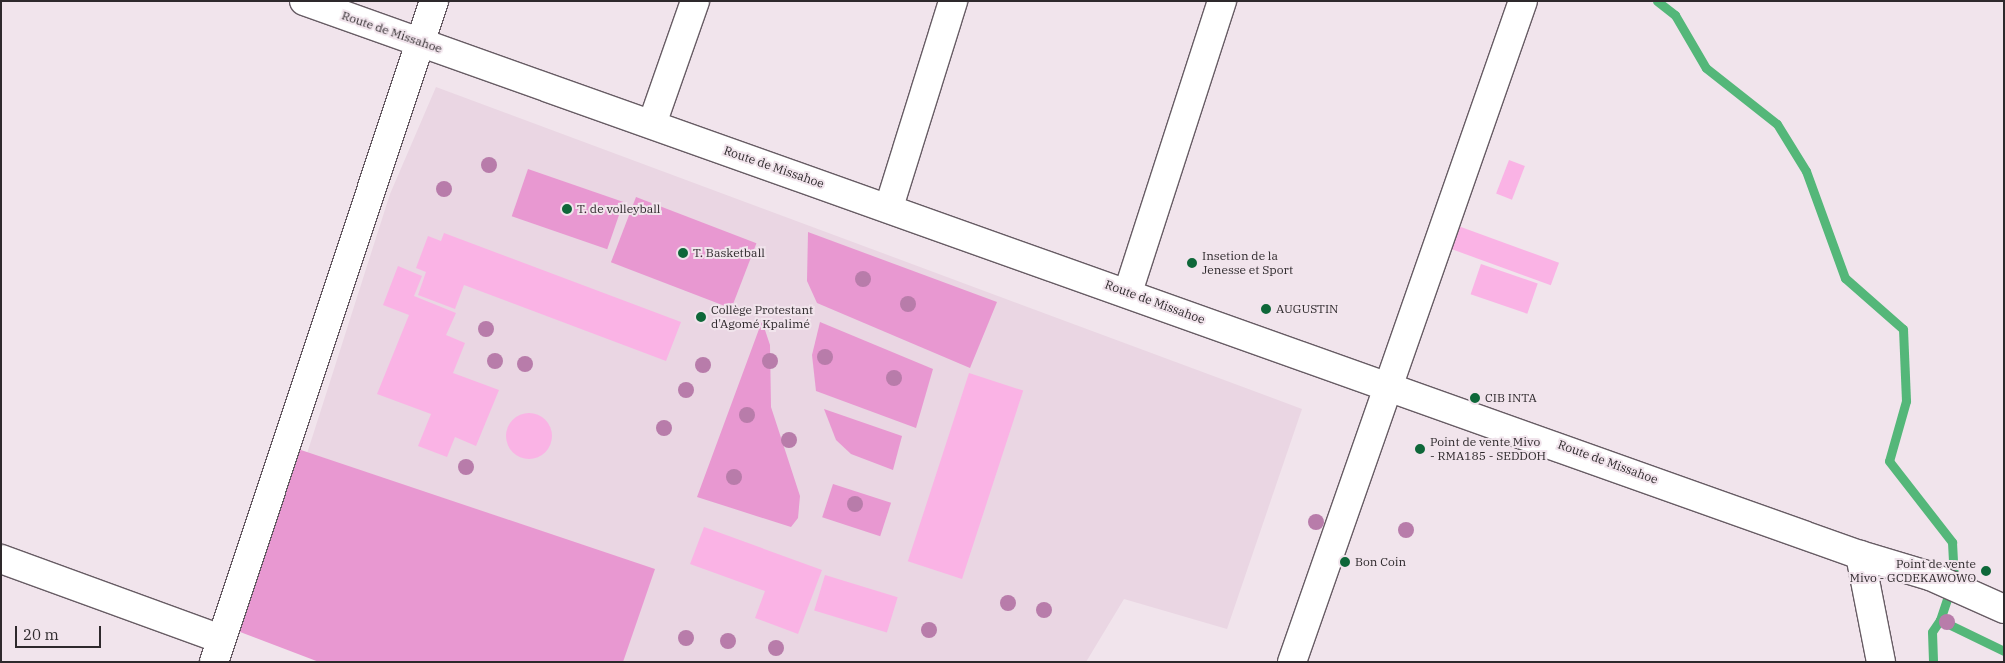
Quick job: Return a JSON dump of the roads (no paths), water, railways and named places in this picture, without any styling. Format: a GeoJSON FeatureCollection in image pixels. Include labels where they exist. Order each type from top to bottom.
{"type":"FeatureCollection","features":[{"type":"Feature","properties":{"kind":"street","name":"Route de Missahoe"},"geometry":{"type":"LineString","coordinates":[[304,1],[1128,292],[1860,555],[1930,576],[1965,589],[2004,609]]}},
{"type":"Feature","properties":{"kind":"street"},"geometry":{"type":"LineString","coordinates":[[1,559],[217,650],[434,1]]}},
{"type":"Feature","properties":{"kind":"street"},"geometry":{"type":"LineString","coordinates":[[652,124],[695,1]]}},
{"type":"Feature","properties":{"kind":"street"},"geometry":{"type":"LineString","coordinates":[[889,207],[953,1]]}},
{"type":"Feature","properties":{"kind":"street"},"geometry":{"type":"LineString","coordinates":[[1128,292],[1222,1]]}},
{"type":"Feature","properties":{"kind":"street"},"geometry":{"type":"LineString","coordinates":[[1292,662],[1523,1]]}},
{"type":"Feature","properties":{"kind":"street"},"geometry":{"type":"LineString","coordinates":[[1860,555],[1881,662]]}},
{"type":"Feature","properties":{"kind":"waterway"},"geometry":{"type":"LineString","coordinates":[[1657,1],[1675,15],[1706,68],[1777,124],[1806,171],[1845,278],[1903,329],[1906,401],[1889,461],[1952,542],[1954,578],[1940,620],[1932,632],[1933,662]]}},
{"type":"Feature","properties":{"kind":"waterway"},"geometry":{"type":"LineString","coordinates":[[1940,620],[2004,651]]}},
{"type":"Feature","properties":{"kind":"place","name":"T. de volleyball"},"geometry":{"type":"Point","coordinates":[567,209]}},
{"type":"Feature","properties":{"kind":"place","name":"T. Basketball"},"geometry":{"type":"Point","coordinates":[683,253]}},
{"type":"Feature","properties":{"kind":"place","name":"Insetion de la Jenesse et Sport"},"geometry":{"type":"Point","coordinates":[1192,263]}},
{"type":"Feature","properties":{"kind":"place","name":"AUGUSTIN"},"geometry":{"type":"Point","coordinates":[1266,309]}},
{"type":"Feature","properties":{"kind":"place","name":"Collège Protestant d'Agomé Kpalimé"},"geometry":{"type":"Point","coordinates":[701,317]}},
{"type":"Feature","properties":{"kind":"place","name":"CIB INTA"},"geometry":{"type":"Point","coordinates":[1475,398]}},
{"type":"Feature","properties":{"kind":"place","name":"Point de vente Mivo - RMA185 - SEDDOH"},"geometry":{"type":"Point","coordinates":[1420,449]}},
{"type":"Feature","properties":{"kind":"place","name":"Bon Coin"},"geometry":{"type":"Point","coordinates":[1345,562]}},
{"type":"Feature","properties":{"kind":"place","name":"Point de vente Mivo - GCDEKAWOWO"},"geometry":{"type":"Point","coordinates":[1986,571]}}]}
